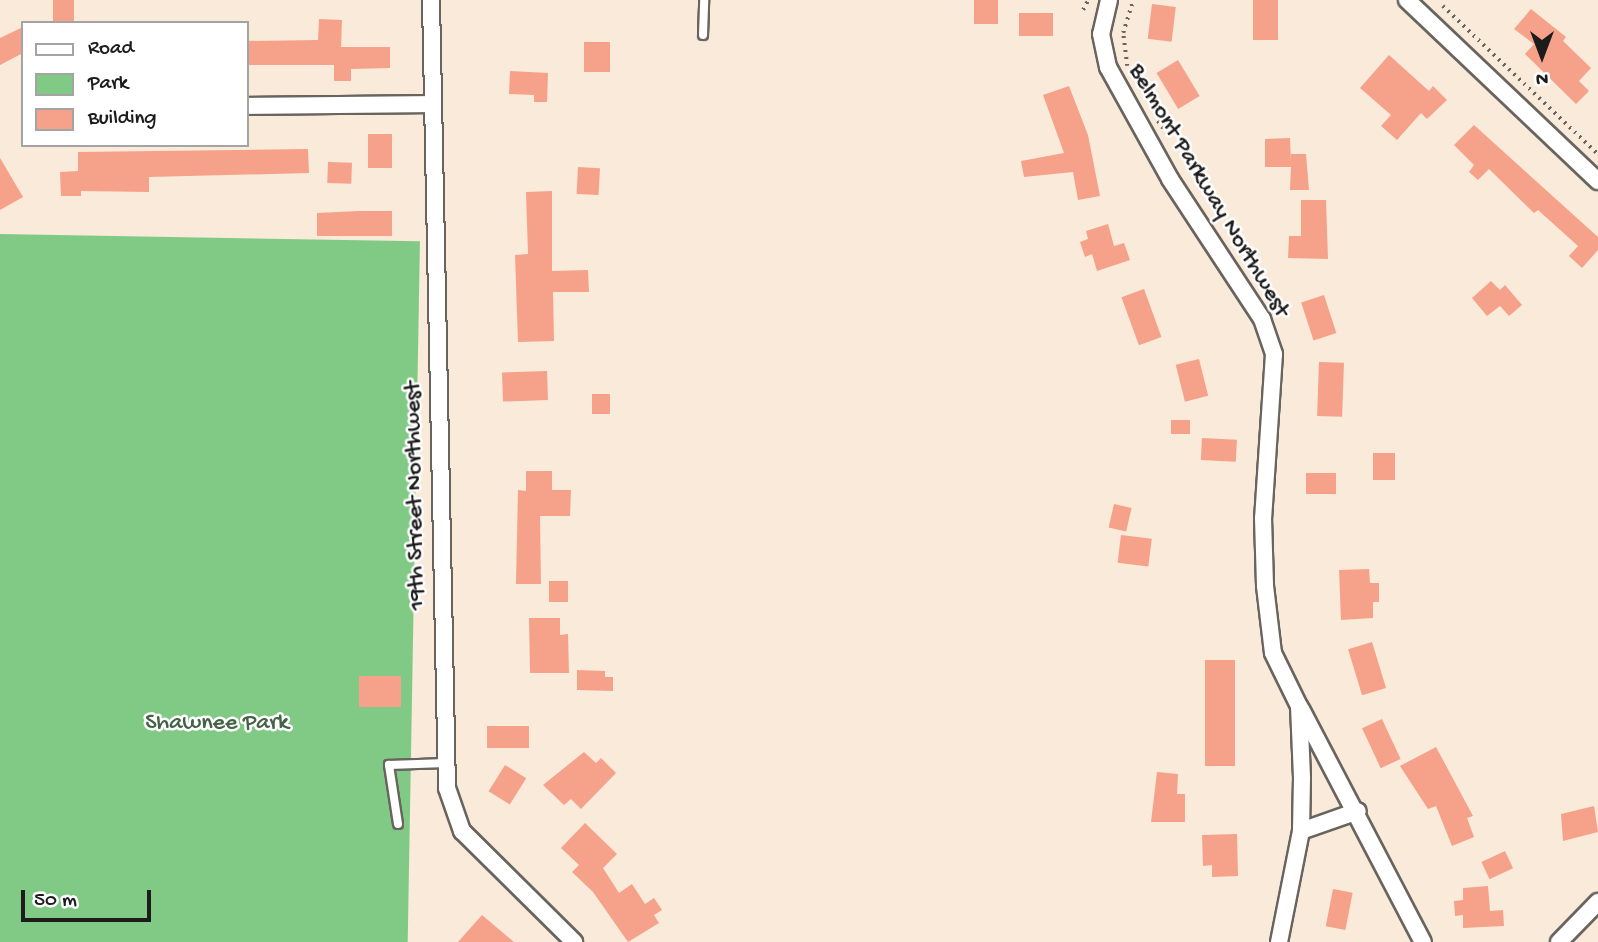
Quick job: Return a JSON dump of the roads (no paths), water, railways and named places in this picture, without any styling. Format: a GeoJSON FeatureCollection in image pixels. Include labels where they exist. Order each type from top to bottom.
{"type":"FeatureCollection","features":[{"type":"Feature","properties":{"kind":"street","name":"19th Street Northwest"},"geometry":{"type":"LineString","coordinates":[[431,0],[430,104],[447,788],[462,831],[574,942]]}},
{"type":"Feature","properties":{"kind":"street","name":"Belmont Parkway Northwest"},"geometry":{"type":"LineString","coordinates":[[1109,0],[1101,34],[1108,67],[1170,179],[1262,319],[1274,354],[1263,518],[1265,586],[1273,653],[1299,706],[1301,831],[1279,942]]}},
{"type":"Feature","properties":{"kind":"street"},"geometry":{"type":"LineString","coordinates":[[1407,0],[1598,181]]}},
{"type":"Feature","properties":{"kind":"street"},"geometry":{"type":"LineString","coordinates":[[248,106],[430,104]]}},
{"type":"Feature","properties":{"kind":"street"},"geometry":{"type":"LineString","coordinates":[[1299,706],[1358,811],[1423,942]]}},
{"type":"Feature","properties":{"kind":"street"},"geometry":{"type":"LineString","coordinates":[[1301,831],[1358,811]]}},
{"type":"Feature","properties":{"kind":"street"},"geometry":{"type":"LineString","coordinates":[[1559,942],[1598,902]]}},
{"type":"Feature","properties":{"kind":"lane"},"geometry":{"type":"LineString","coordinates":[[704,0],[704,36]]}},
{"type":"Feature","properties":{"kind":"lane"},"geometry":{"type":"LineString","coordinates":[[398,824],[389,765],[446,763]]}},
{"type":"Feature","properties":{"kind":"park label","name":"Shawnee Park"},"geometry":{"type":"Point","coordinates":[217,724]}}]}
